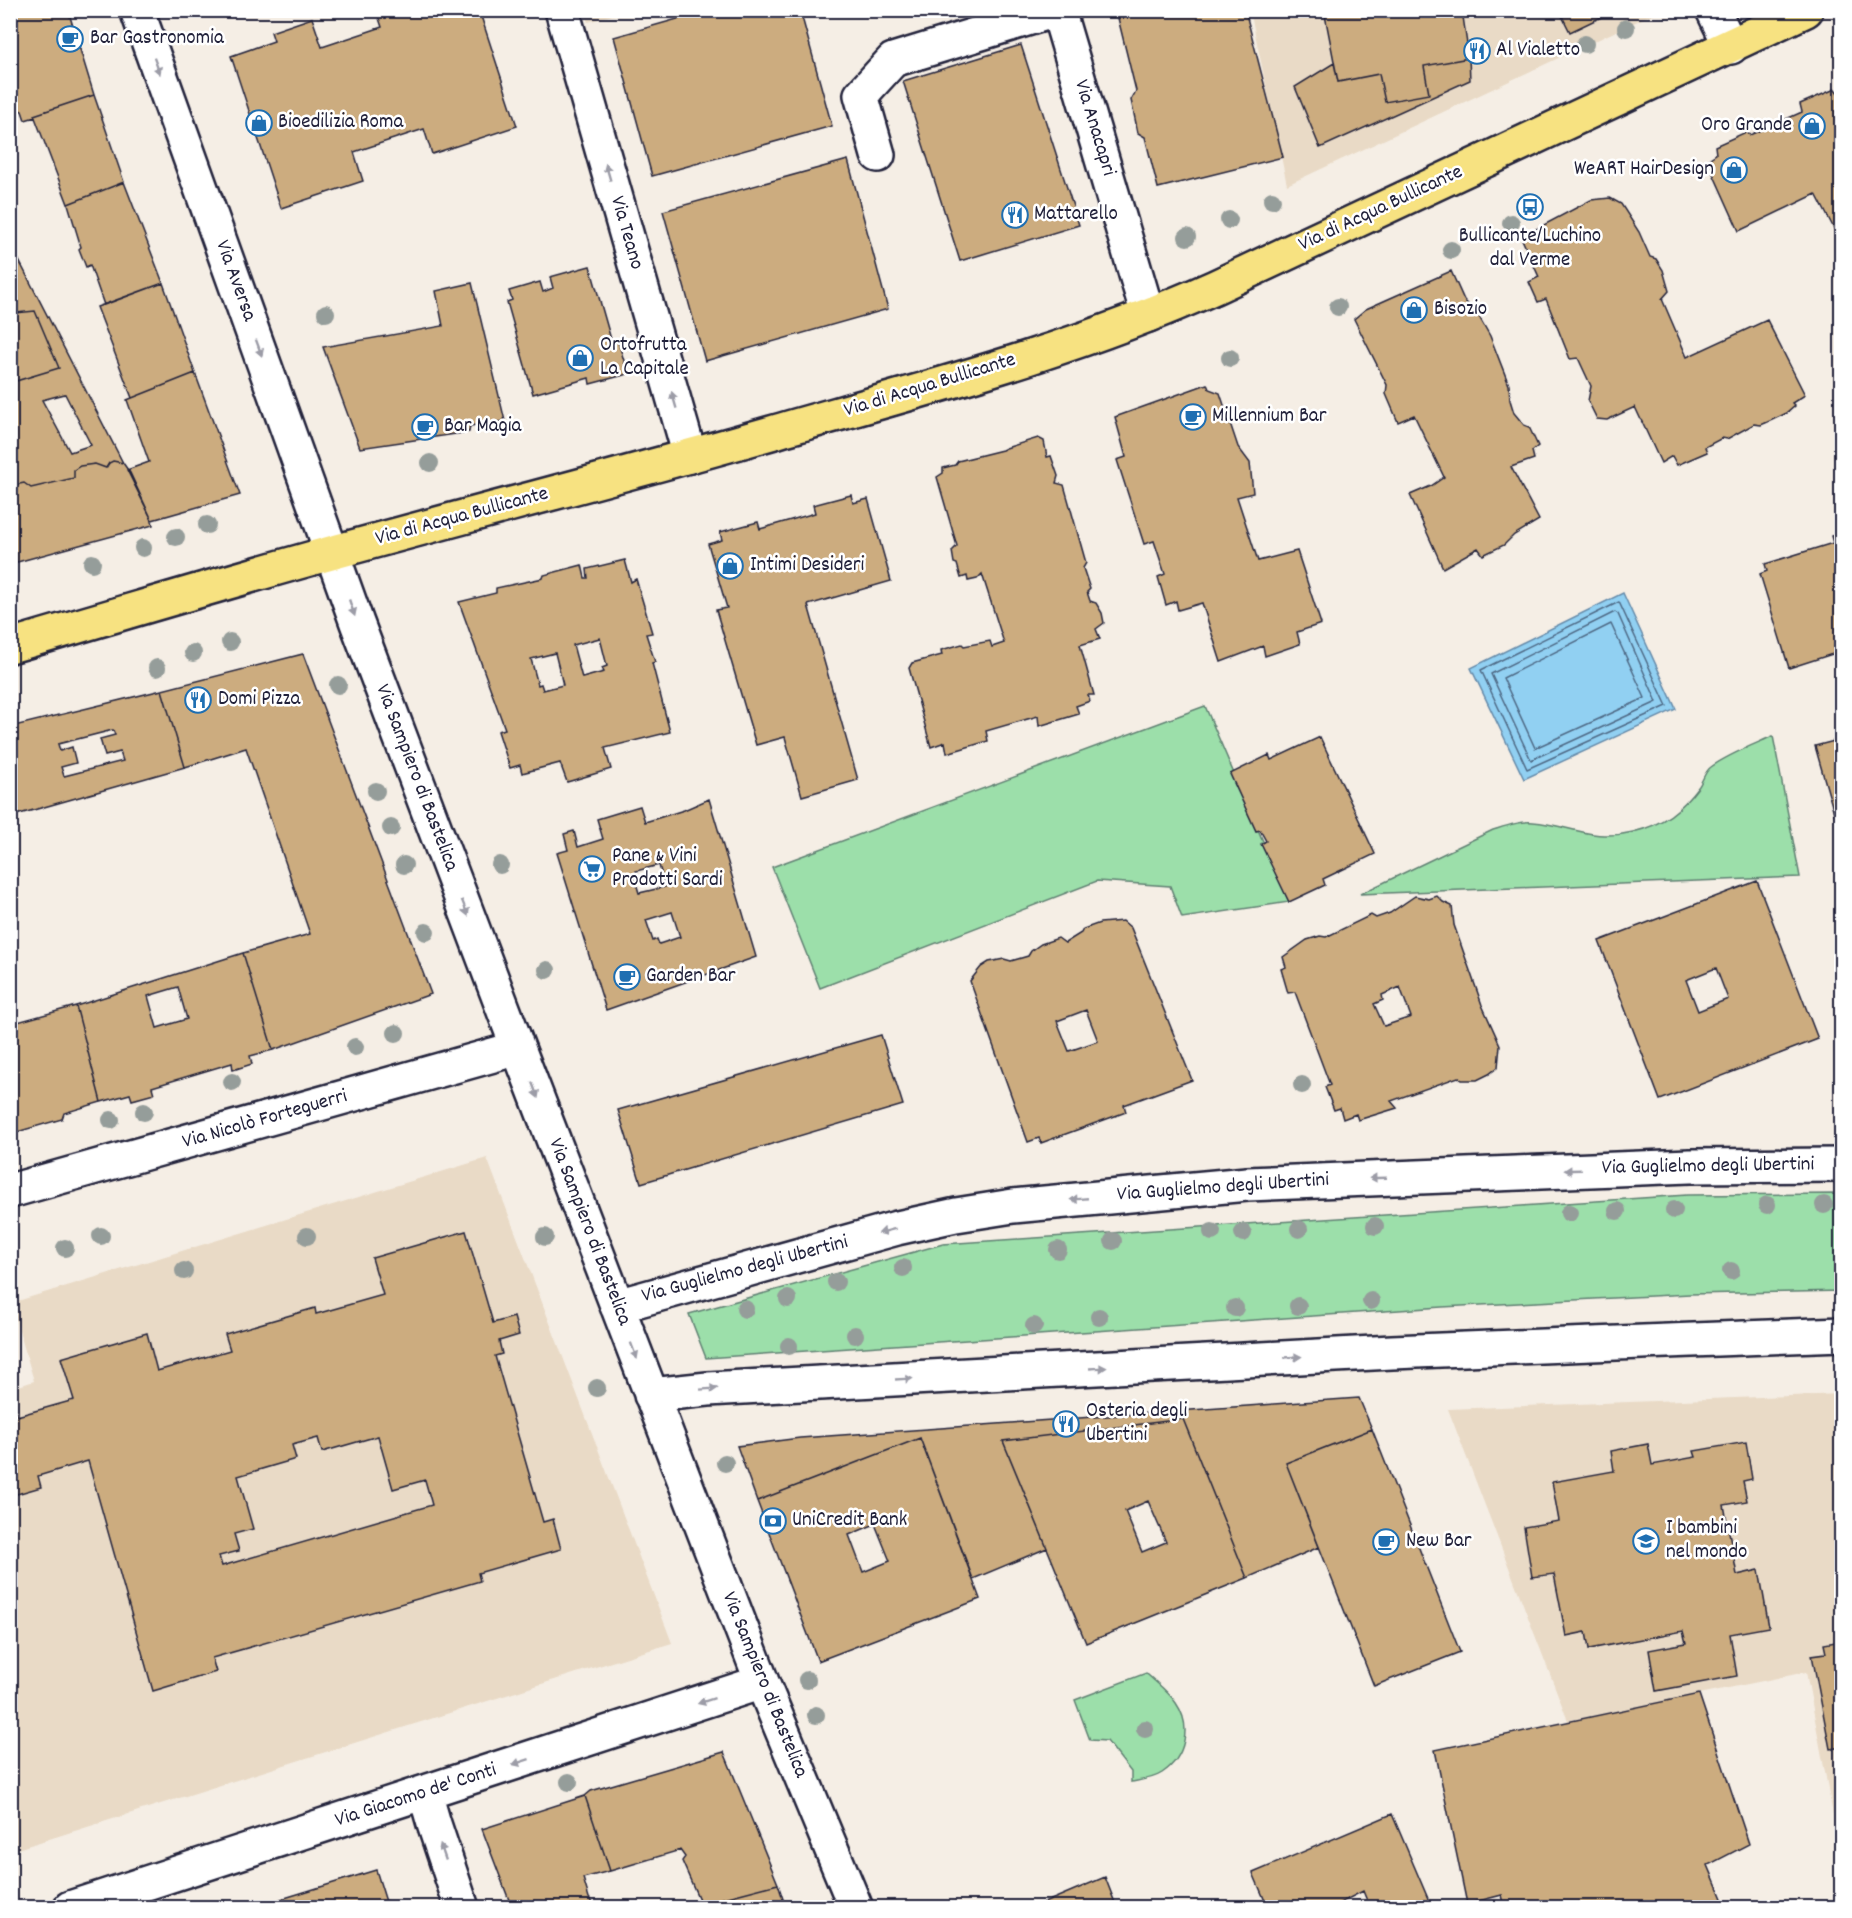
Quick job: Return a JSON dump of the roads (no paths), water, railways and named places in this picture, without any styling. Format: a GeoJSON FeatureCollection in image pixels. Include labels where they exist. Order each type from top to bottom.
{"type":"FeatureCollection","features":[{"type":"Feature","properties":{"kind":"main road","name":"Via di Acqua Bullicante"},"geometry":{"type":"LineString","coordinates":[[10,646],[333,552],[690,456],[983,371],[1148,315],[1287,254],[1806,10]]}},
{"type":"Feature","properties":{"kind":"street","name":"Via Aversa"},"geometry":{"type":"LineString","coordinates":[[137,10],[333,552]]}},
{"type":"Feature","properties":{"kind":"street","name":"Via Teano"},"geometry":{"type":"LineString","coordinates":[[562,10],[690,456]]}},
{"type":"Feature","properties":{"kind":"street"},"geometry":{"type":"LineString","coordinates":[[1713,10],[1731,46]]}},
{"type":"Feature","properties":{"kind":"street","name":"Via Anacapri"},"geometry":{"type":"LineString","coordinates":[[878,155],[861,96],[893,60],[1041,13],[1121,219],[1148,315]]}},
{"type":"Feature","properties":{"kind":"street","name":"Via Sampiero di Bastelica"},"geometry":{"type":"LineString","coordinates":[[333,552],[362,634],[651,1395],[762,1682],[856,1908]]}},
{"type":"Feature","properties":{"kind":"street","name":"Via Nicolò Forteguerri"},"geometry":{"type":"LineString","coordinates":[[10,1191],[519,1048]]}},
{"type":"Feature","properties":{"kind":"street","name":"Via Guglielmo degli Ubertini"},"geometry":{"type":"LineString","coordinates":[[617,1305],[897,1228],[956,1215],[1033,1204],[1247,1184],[1690,1166],[1842,1165]]}},
{"type":"Feature","properties":{"kind":"street"},"geometry":{"type":"LineString","coordinates":[[651,1395],[708,1389],[1340,1355],[1842,1334]]}},
{"type":"Feature","properties":{"kind":"street","name":"Via Giacomo de' Conti"},"geometry":{"type":"LineString","coordinates":[[70,1908],[762,1682]]}},
{"type":"Feature","properties":{"kind":"street"},"geometry":{"type":"LineString","coordinates":[[425,1793],[462,1908]]}},
{"type":"Feature","properties":{"kind":"water"},"geometry":{"type":"Polygon","coordinates":[[[1623,593],[1676,709],[1524,779],[1471,668],[1623,593]]]}},
{"type":"Feature","properties":{"kind":"place","name":"Bar Gastronomia"},"geometry":{"type":"Point","coordinates":[70,39]}},
{"type":"Feature","properties":{"kind":"place","name":"Al Vialetto"},"geometry":{"type":"Point","coordinates":[1477,51]}},
{"type":"Feature","properties":{"kind":"place","name":"Bioedilizia Roma"},"geometry":{"type":"Point","coordinates":[259,123]}},
{"type":"Feature","properties":{"kind":"place","name":"Oro Grande"},"geometry":{"type":"Point","coordinates":[1812,126]}},
{"type":"Feature","properties":{"kind":"place","name":"WeART HairDesign"},"geometry":{"type":"Point","coordinates":[1734,170]}},
{"type":"Feature","properties":{"kind":"place","name":"Bullicante/Luchino dal Verme"},"geometry":{"type":"Point","coordinates":[1530,207]}},
{"type":"Feature","properties":{"kind":"place","name":"Mattarello"},"geometry":{"type":"Point","coordinates":[1015,215]}},
{"type":"Feature","properties":{"kind":"place","name":"Bisozio"},"geometry":{"type":"Point","coordinates":[1414,310]}},
{"type":"Feature","properties":{"kind":"place","name":"Ortofrutta La Capitale"},"geometry":{"type":"Point","coordinates":[580,358]}},
{"type":"Feature","properties":{"kind":"place","name":"Millennium Bar"},"geometry":{"type":"Point","coordinates":[1193,417]}},
{"type":"Feature","properties":{"kind":"place","name":"Bar Magia"},"geometry":{"type":"Point","coordinates":[425,427]}},
{"type":"Feature","properties":{"kind":"place","name":"Intimi Desideri"},"geometry":{"type":"Point","coordinates":[730,566]}},
{"type":"Feature","properties":{"kind":"place","name":"Domi Pizza"},"geometry":{"type":"Point","coordinates":[198,700]}},
{"type":"Feature","properties":{"kind":"place","name":"Pane & Vini Prodotti Sardi"},"geometry":{"type":"Point","coordinates":[592,869]}},
{"type":"Feature","properties":{"kind":"place","name":"Garden Bar"},"geometry":{"type":"Point","coordinates":[627,977]}},
{"type":"Feature","properties":{"kind":"place","name":"Osteria degli Ubertini"},"geometry":{"type":"Point","coordinates":[1066,1424]}},
{"type":"Feature","properties":{"kind":"place","name":"UniCredit Bank"},"geometry":{"type":"Point","coordinates":[773,1521]}},
{"type":"Feature","properties":{"kind":"place","name":"I bambini nel mondo"},"geometry":{"type":"Point","coordinates":[1646,1541]}},
{"type":"Feature","properties":{"kind":"place","name":"New Bar"},"geometry":{"type":"Point","coordinates":[1386,1542]}}]}
